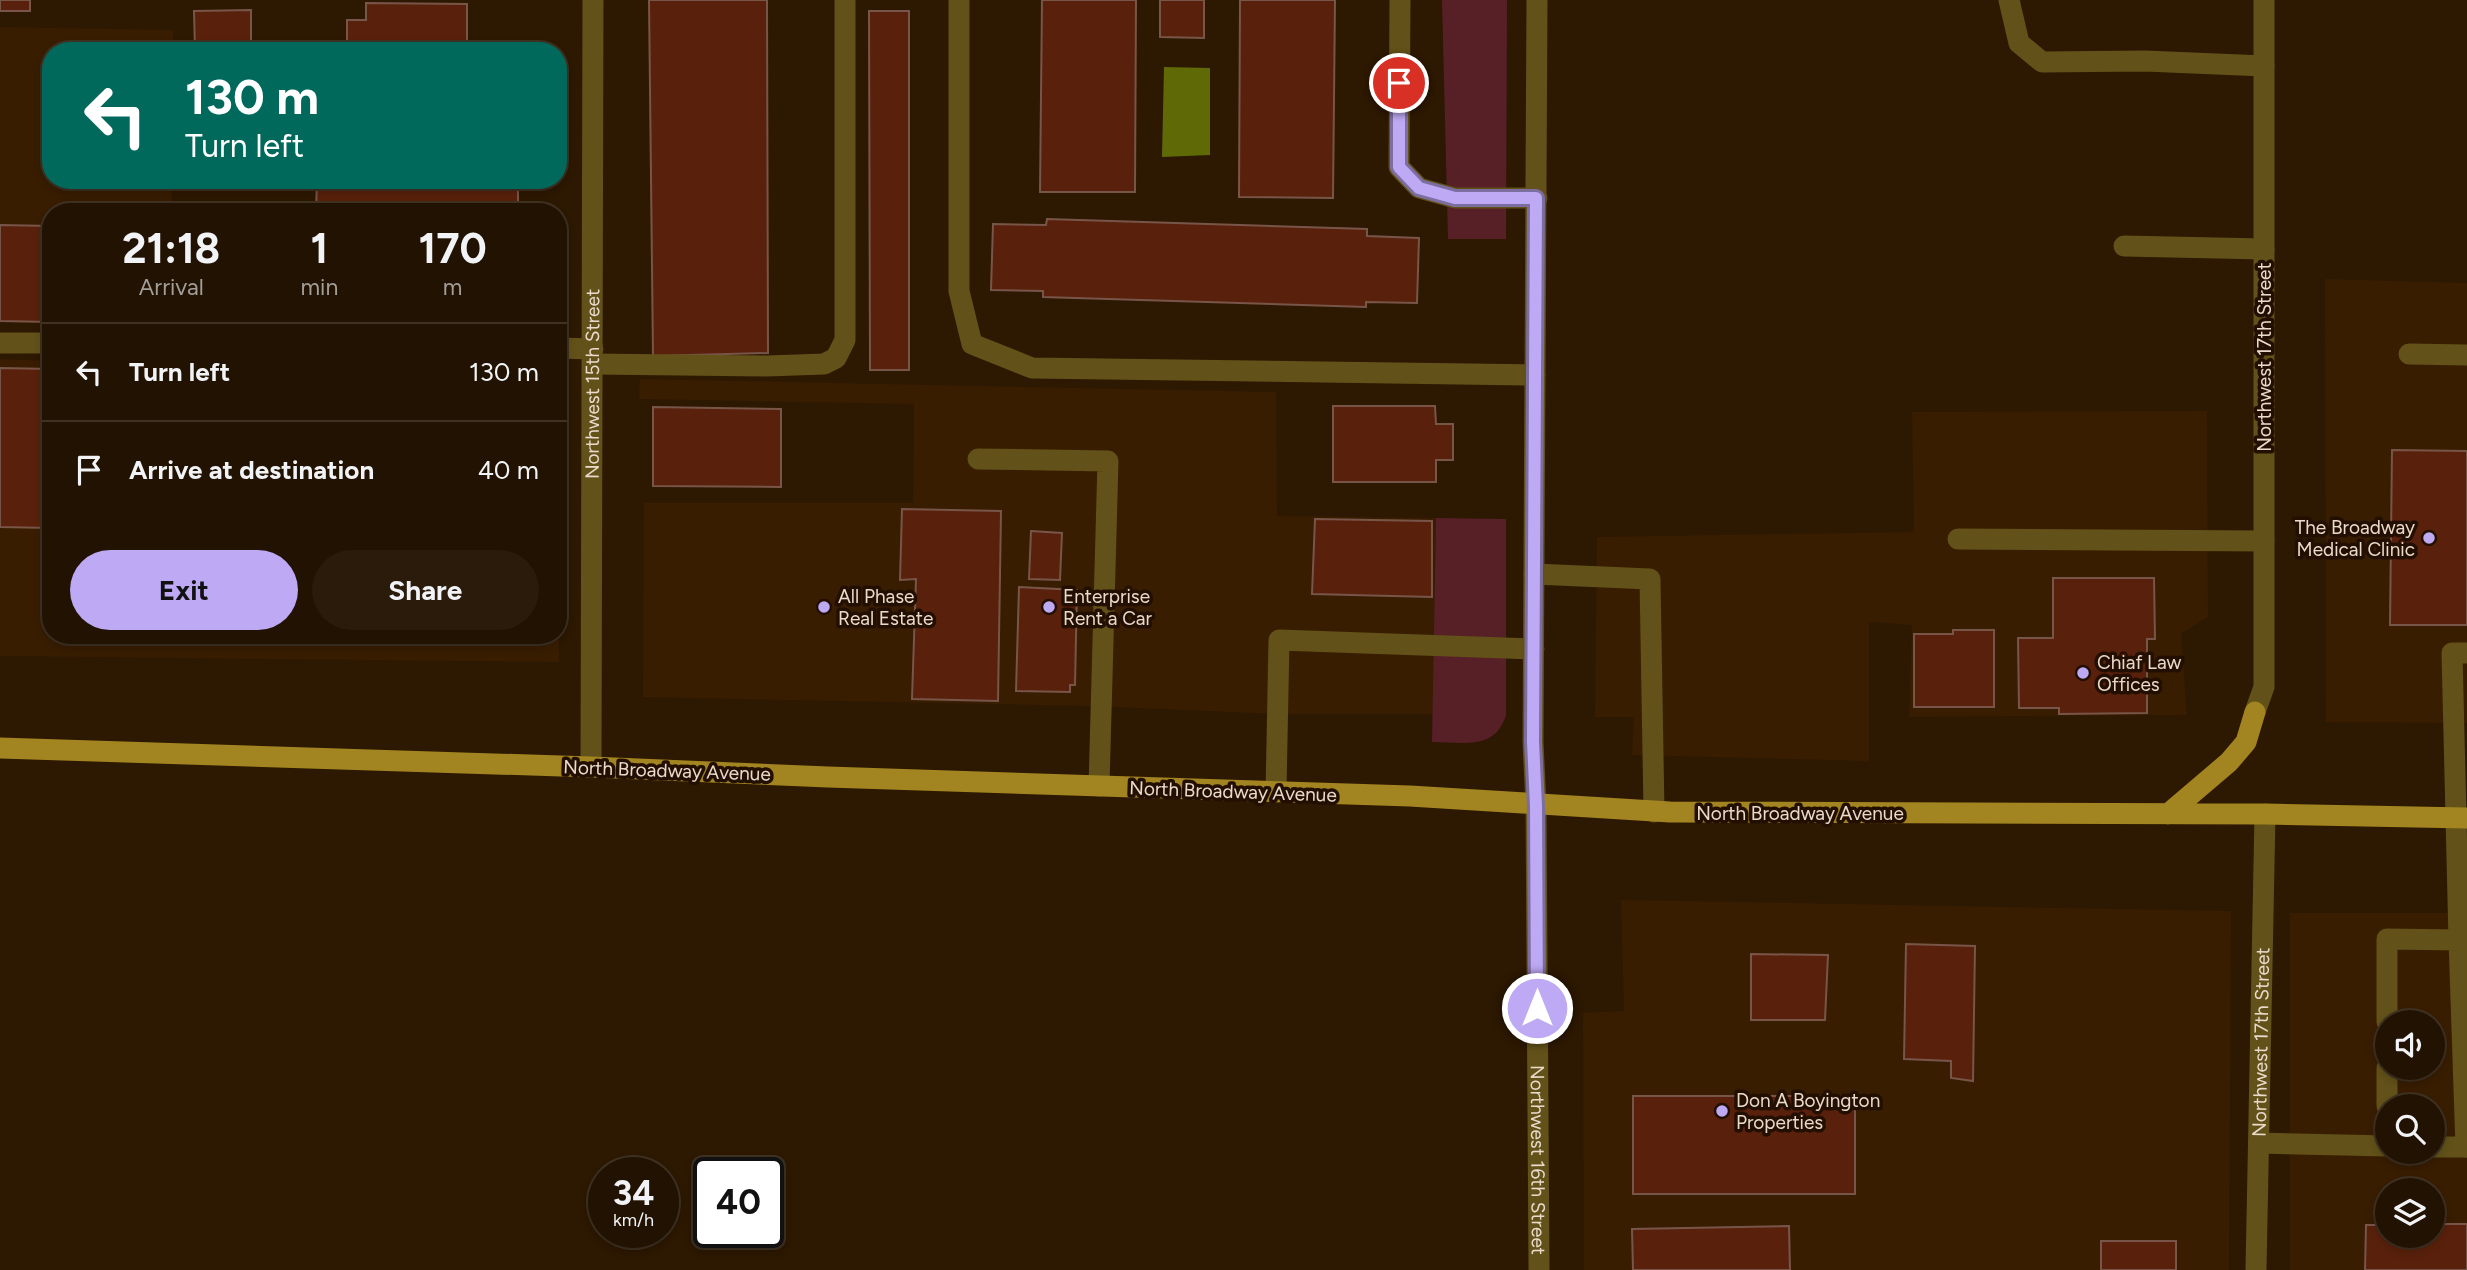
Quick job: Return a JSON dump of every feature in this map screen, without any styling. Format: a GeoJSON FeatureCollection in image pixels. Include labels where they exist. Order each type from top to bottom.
{"type":"FeatureCollection","features":[{"type":"Feature","properties":{"kind":"main road"},"geometry":{"type":"LineString","coordinates":[[2168,814],[2229,762],[2246,742],[2255,712]]}},
{"type":"Feature","properties":{"kind":"main road","name":"North Broadway Avenue"},"geometry":{"type":"LineString","coordinates":[[0,748],[591,766],[1410,796],[1654,812],[2265,814],[2461,818]]}},
{"type":"Feature","properties":{"kind":"street","name":"Northwest 15th Street"},"geometry":{"type":"LineString","coordinates":[[591,766],[593,0]]}},
{"type":"Feature","properties":{"kind":"street"},"geometry":{"type":"LineString","coordinates":[[567,350],[593,356],[767,366],[824,364],[836,358],[845,341],[845,0]]}},
{"type":"Feature","properties":{"kind":"street"},"geometry":{"type":"LineString","coordinates":[[959,0],[959,291],[972,344],[1032,368],[1535,375]]}},
{"type":"Feature","properties":{"kind":"street"},"geometry":{"type":"LineString","coordinates":[[1400,0],[1399,167],[1419,188],[1455,198],[1536,198]]}},
{"type":"Feature","properties":{"kind":"street","name":"Northwest 16th Street"},"geometry":{"type":"LineString","coordinates":[[1537,0],[1533,742],[1536,806],[1539,1270]]}},
{"type":"Feature","properties":{"kind":"street"},"geometry":{"type":"LineString","coordinates":[[2009,0],[2019,43],[2042,62],[2145,61],[2264,66]]}},
{"type":"Feature","properties":{"kind":"street","name":"Northwest 17th Street"},"geometry":{"type":"LineString","coordinates":[[2255,712],[2264,687],[2264,0]]}},
{"type":"Feature","properties":{"kind":"street"},"geometry":{"type":"LineString","coordinates":[[2124,246],[2264,249]]}},
{"type":"Feature","properties":{"kind":"street"},"geometry":{"type":"LineString","coordinates":[[0,343],[42,343]]}},
{"type":"Feature","properties":{"kind":"street"},"geometry":{"type":"LineString","coordinates":[[2409,354],[2467,355]]}},
{"type":"Feature","properties":{"kind":"street"},"geometry":{"type":"LineString","coordinates":[[978,459],[1108,461],[1099,786]]}},
{"type":"Feature","properties":{"kind":"street"},"geometry":{"type":"LineString","coordinates":[[1958,539],[2264,541]]}},
{"type":"Feature","properties":{"kind":"street"},"geometry":{"type":"LineString","coordinates":[[1534,574],[1650,579],[1654,812]]}},
{"type":"Feature","properties":{"kind":"street"},"geometry":{"type":"LineString","coordinates":[[1276,792],[1279,640],[1534,649]]}},
{"type":"Feature","properties":{"kind":"street"},"geometry":{"type":"LineString","coordinates":[[2445,1147],[2466,1147],[2461,818],[2452,653],[2467,653]]}},
{"type":"Feature","properties":{"kind":"street","name":"Northwest 17th Street"},"geometry":{"type":"LineString","coordinates":[[2256,1270],[2265,814]]}},
{"type":"Feature","properties":{"kind":"street"},"geometry":{"type":"LineString","coordinates":[[2387,1010],[2387,939],[2463,941]]}},
{"type":"Feature","properties":{"kind":"street"},"geometry":{"type":"LineString","coordinates":[[2259,1143],[2375,1146]]}},
{"type":"Feature","properties":{"kind":"shaded area"},"geometry":{"type":"Polygon","coordinates":[[[1442,0],[1507,0],[1506,239],[1448,239],[1442,0]]]}},
{"type":"Feature","properties":{"kind":"shaded area"},"geometry":{"type":"Polygon","coordinates":[[[0,27],[173,30],[173,42],[42,42],[42,189],[172,189],[171,203],[42,203],[42,323],[0,322],[0,27]]]}},
{"type":"Feature","properties":{"kind":"shaded area"},"geometry":{"type":"Polygon","coordinates":[[[1164,67],[1210,68],[1210,155],[1162,157],[1164,67]]]}},
{"type":"Feature","properties":{"kind":"shaded area"},"geometry":{"type":"Polygon","coordinates":[[[2325,279],[2467,283],[2467,723],[2326,722],[2325,279]]]}},
{"type":"Feature","properties":{"kind":"shaded area"},"geometry":{"type":"Polygon","coordinates":[[[0,359],[42,361],[42,644],[559,644],[559,662],[0,656],[0,359]]]}},
{"type":"Feature","properties":{"kind":"shaded area","name":"All Phase Real Estate"},"geometry":{"type":"Polygon","coordinates":[[[640,379],[1276,392],[1277,516],[1436,518],[1433,714],[1277,714],[1090,706],[643,697],[644,503],[913,503],[914,404],[639,399],[640,379]]]}},
{"type":"Feature","properties":{"kind":"shaded area"},"geometry":{"type":"Polygon","coordinates":[[[2207,411],[2208,617],[2181,634],[2187,715],[1909,717],[1912,625],[1869,622],[1869,761],[1632,755],[1634,717],[1595,717],[1597,537],[1914,532],[1912,412],[2207,411]]]}},
{"type":"Feature","properties":{"kind":"shaded area"},"geometry":{"type":"Polygon","coordinates":[[[1436,518],[1506,519],[1506,715],[1494,734],[1476,742],[1432,742],[1436,518]]]}},
{"type":"Feature","properties":{"kind":"shaded area"},"geometry":{"type":"Polygon","coordinates":[[[1621,900],[2231,911],[2229,1270],[1584,1270],[1583,1013],[1624,1011],[1621,900]]]}},
{"type":"Feature","properties":{"kind":"shaded area"},"geometry":{"type":"Polygon","coordinates":[[[2290,913],[2467,913],[2467,1270],[2290,1270],[2290,913]]]}},
{"type":"Feature","properties":{"kind":"building"},"geometry":{"type":"Polygon","coordinates":[[[0,0],[30,0],[30,11],[0,11],[0,0]]]}},
{"type":"Feature","properties":{"kind":"building"},"geometry":{"type":"Polygon","coordinates":[[[649,0],[767,0],[768,353],[653,356],[649,0]]]}},
{"type":"Feature","properties":{"kind":"building"},"geometry":{"type":"Polygon","coordinates":[[[1042,0],[1136,0],[1135,192],[1040,192],[1042,0]]]}},
{"type":"Feature","properties":{"kind":"building"},"geometry":{"type":"Polygon","coordinates":[[[1160,0],[1204,0],[1204,38],[1160,37],[1160,0]]]}},
{"type":"Feature","properties":{"kind":"building"},"geometry":{"type":"Polygon","coordinates":[[[1240,0],[1335,0],[1333,198],[1239,197],[1240,0]]]}},
{"type":"Feature","properties":{"kind":"building"},"geometry":{"type":"Polygon","coordinates":[[[366,3],[467,4],[467,42],[347,42],[347,20],[366,20],[366,3]]]}},
{"type":"Feature","properties":{"kind":"building"},"geometry":{"type":"Polygon","coordinates":[[[251,10],[251,42],[195,42],[194,11],[251,10]]]}},
{"type":"Feature","properties":{"kind":"building"},"geometry":{"type":"Polygon","coordinates":[[[869,11],[909,11],[909,370],[870,370],[869,11]]]}},
{"type":"Feature","properties":{"kind":"building"},"geometry":{"type":"Polygon","coordinates":[[[317,189],[518,189],[518,203],[316,203],[317,189]]]}},
{"type":"Feature","properties":{"kind":"building"},"geometry":{"type":"Polygon","coordinates":[[[1047,219],[1367,229],[1367,236],[1419,238],[1417,303],[1366,302],[1366,307],[1043,297],[1043,291],[991,290],[993,224],[1046,225],[1047,219]]]}},
{"type":"Feature","properties":{"kind":"building"},"geometry":{"type":"Polygon","coordinates":[[[0,225],[42,226],[42,322],[0,321],[0,225]]]}},
{"type":"Feature","properties":{"kind":"building"},"geometry":{"type":"Polygon","coordinates":[[[0,368],[42,369],[42,528],[0,527],[0,368]]]}},
{"type":"Feature","properties":{"kind":"building"},"geometry":{"type":"Polygon","coordinates":[[[1333,406],[1435,406],[1436,424],[1453,424],[1453,460],[1436,460],[1436,482],[1333,482],[1333,406]]]}},
{"type":"Feature","properties":{"kind":"building"},"geometry":{"type":"Polygon","coordinates":[[[653,407],[781,409],[781,487],[653,486],[653,407]]]}},
{"type":"Feature","properties":{"kind":"building","name":"The Broadway Medical Clinic"},"geometry":{"type":"Polygon","coordinates":[[[2392,450],[2467,451],[2467,625],[2390,625],[2392,450]]]}},
{"type":"Feature","properties":{"kind":"building"},"geometry":{"type":"Polygon","coordinates":[[[902,509],[1001,511],[998,701],[912,699],[916,579],[900,580],[902,509]]]}},
{"type":"Feature","properties":{"kind":"building"},"geometry":{"type":"Polygon","coordinates":[[[1315,519],[1432,521],[1432,597],[1312,594],[1315,519]]]}},
{"type":"Feature","properties":{"kind":"building"},"geometry":{"type":"Polygon","coordinates":[[[1031,531],[1062,533],[1060,580],[1029,579],[1031,531]]]}},
{"type":"Feature","properties":{"kind":"building","name":"Chiaf Law Offices"},"geometry":{"type":"Polygon","coordinates":[[[2053,578],[2154,578],[2155,639],[2147,639],[2147,713],[2059,714],[2059,708],[2019,708],[2018,638],[2053,638],[2053,578]]]}},
{"type":"Feature","properties":{"kind":"building"},"geometry":{"type":"Polygon","coordinates":[[[1019,587],[1077,590],[1075,685],[1070,685],[1070,692],[1016,691],[1019,587]]]}},
{"type":"Feature","properties":{"kind":"building"},"geometry":{"type":"Polygon","coordinates":[[[1953,630],[1994,630],[1994,707],[1914,707],[1914,634],[1953,634],[1953,630]]]}},
{"type":"Feature","properties":{"kind":"building"},"geometry":{"type":"Polygon","coordinates":[[[1906,944],[1975,946],[1973,1081],[1951,1078],[1951,1061],[1904,1059],[1906,944]]]}},
{"type":"Feature","properties":{"kind":"building"},"geometry":{"type":"Polygon","coordinates":[[[1751,954],[1828,955],[1825,1020],[1751,1020],[1751,954]]]}},
{"type":"Feature","properties":{"kind":"building"},"geometry":{"type":"Polygon","coordinates":[[[1633,1096],[1855,1096],[1855,1194],[1633,1194],[1633,1096]]]}},
{"type":"Feature","properties":{"kind":"building"},"geometry":{"type":"Polygon","coordinates":[[[2445,1224],[2467,1224],[2467,1270],[2365,1270],[2366,1225],[2375,1225],[2375,1248],[2445,1248],[2445,1224]]]}},
{"type":"Feature","properties":{"kind":"building"},"geometry":{"type":"Polygon","coordinates":[[[1789,1226],[1790,1270],[1633,1270],[1632,1229],[1789,1226]]]}},
{"type":"Feature","properties":{"kind":"building"},"geometry":{"type":"Polygon","coordinates":[[[2101,1241],[2176,1241],[2176,1270],[2101,1270],[2101,1241]]]}},
{"type":"Feature","properties":{"kind":"place","name":"The Broadway Medical Clinic"},"geometry":{"type":"Point","coordinates":[2429,538]}},
{"type":"Feature","properties":{"kind":"place","name":"All Phase Real Estate"},"geometry":{"type":"Point","coordinates":[824,607]}},
{"type":"Feature","properties":{"kind":"place","name":"Enterprise Rent a Car"},"geometry":{"type":"Point","coordinates":[1049,607]}},
{"type":"Feature","properties":{"kind":"place","name":"Chiaf Law Offices"},"geometry":{"type":"Point","coordinates":[2083,673]}},
{"type":"Feature","properties":{"kind":"place","name":"Don A Boyington Properties"},"geometry":{"type":"Point","coordinates":[1722,1111]}},
{"type":"Feature","properties":{"kind":"route"},"geometry":{"type":"LineString","coordinates":[[1399,83],[1399,167],[1419,188],[1455,198],[1536,198],[1533,742],[1537,1008]]}}]}
